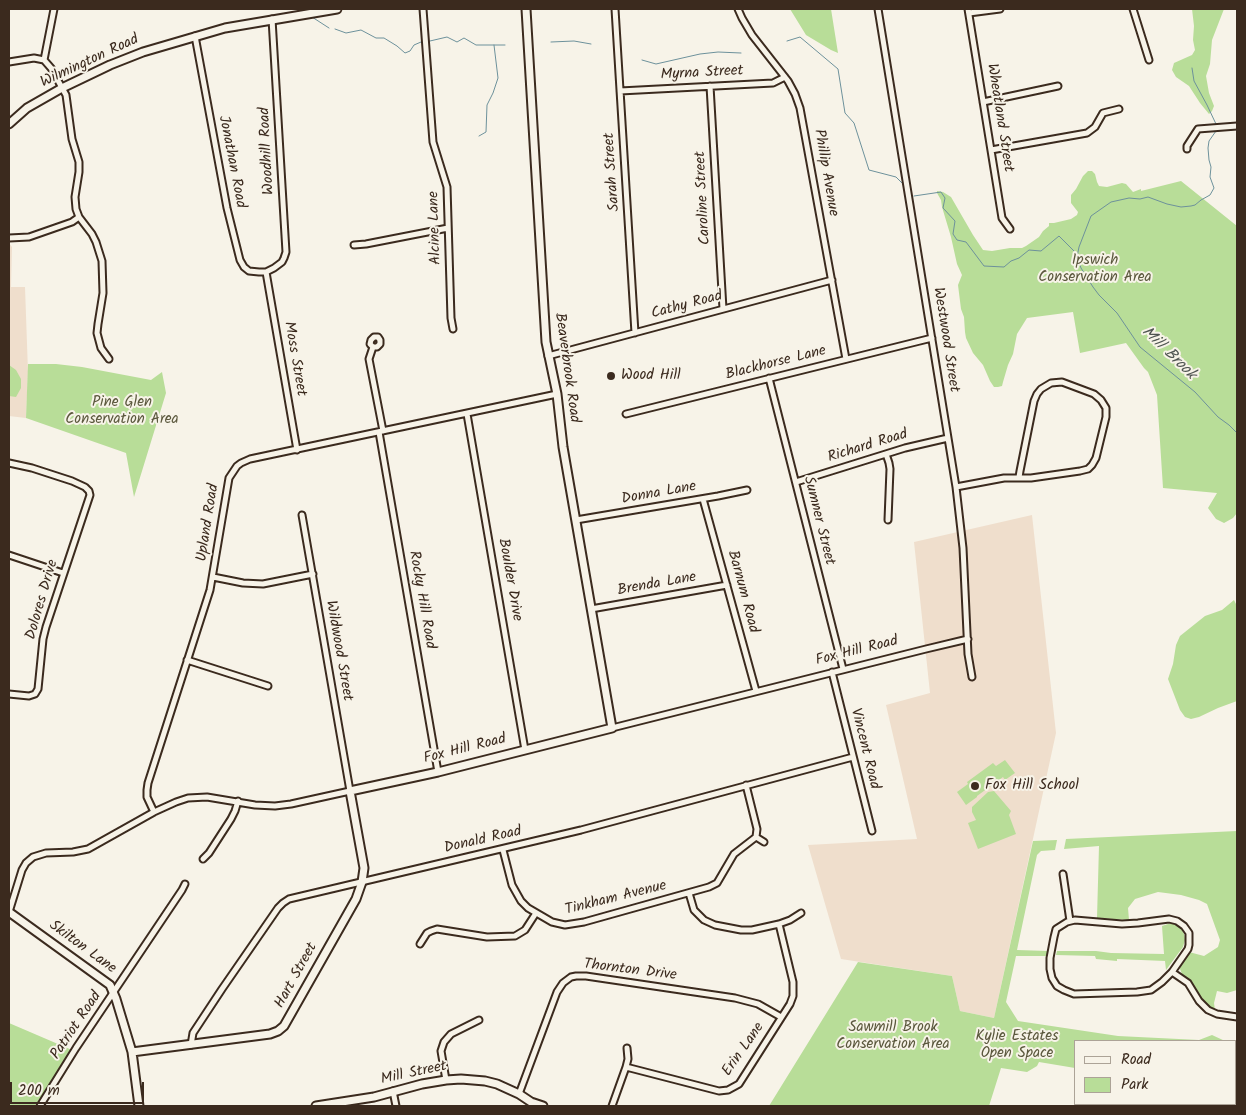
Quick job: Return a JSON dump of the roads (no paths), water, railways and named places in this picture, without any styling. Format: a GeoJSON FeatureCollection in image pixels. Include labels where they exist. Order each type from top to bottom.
{"type":"FeatureCollection","features":[{"type":"Feature","properties":{"kind":"street"},"geometry":{"type":"LineString","coordinates":[[44,60],[54,9]]}},
{"type":"Feature","properties":{"kind":"street","name":"Wilmington Road"},"geometry":{"type":"LineString","coordinates":[[9,124],[27,108],[62,88],[143,52],[233,26],[337,9]]}},
{"type":"Feature","properties":{"kind":"street","name":"Alcine Lane"},"geometry":{"type":"LineString","coordinates":[[423,9],[432,136],[447,185],[450,318],[452,329]]}},
{"type":"Feature","properties":{"kind":"street","name":"Beaverbrook Road"},"geometry":{"type":"LineString","coordinates":[[526,9],[546,342],[557,394],[562,437],[612,728]]}},
{"type":"Feature","properties":{"kind":"street","name":"Sarah Street"},"geometry":{"type":"LineString","coordinates":[[615,9],[635,333]]}},
{"type":"Feature","properties":{"kind":"street","name":"Phillip Avenue"},"geometry":{"type":"LineString","coordinates":[[738,9],[752,35],[785,77],[793,90],[800,108],[846,359]]}},
{"type":"Feature","properties":{"kind":"street","name":"Westwood Street"},"geometry":{"type":"LineString","coordinates":[[878,9],[956,487],[963,548],[968,654],[972,677]]}},
{"type":"Feature","properties":{"kind":"street"},"geometry":{"type":"LineString","coordinates":[[968,11],[1000,9]]}},
{"type":"Feature","properties":{"kind":"street"},"geometry":{"type":"LineString","coordinates":[[1133,9],[1149,60]]}},
{"type":"Feature","properties":{"kind":"street","name":"Wheatland Street"},"geometry":{"type":"LineString","coordinates":[[968,11],[1002,218],[1010,229]]}},
{"type":"Feature","properties":{"kind":"street","name":"Woodhill Road"},"geometry":{"type":"LineString","coordinates":[[266,272],[282,262],[286,252],[272,19]]}},
{"type":"Feature","properties":{"kind":"street","name":"Jonathan Road"},"geometry":{"type":"LineString","coordinates":[[195,36],[226,208],[240,260],[249,271],[266,272]]}},
{"type":"Feature","properties":{"kind":"street"},"geometry":{"type":"LineString","coordinates":[[9,54],[10,62],[34,58],[44,60],[51,68],[67,98],[72,139],[79,162],[75,200],[76,209],[79,217],[94,238],[101,256],[103,293],[97,333],[101,348],[109,359]]}},
{"type":"Feature","properties":{"kind":"street","name":"Myrna Street"},"geometry":{"type":"LineString","coordinates":[[620,92],[773,82],[785,77]]}},
{"type":"Feature","properties":{"kind":"street","name":"Caroline Street"},"geometry":{"type":"LineString","coordinates":[[710,86],[723,309]]}},
{"type":"Feature","properties":{"kind":"street"},"geometry":{"type":"LineString","coordinates":[[984,102],[1058,86]]}},
{"type":"Feature","properties":{"kind":"street"},"geometry":{"type":"LineString","coordinates":[[991,150],[1087,133],[1095,127],[1103,114],[1119,109]]}},
{"type":"Feature","properties":{"kind":"street"},"geometry":{"type":"LineString","coordinates":[[1187,149],[1198,129],[1237,126]]}},
{"type":"Feature","properties":{"kind":"street"},"geometry":{"type":"LineString","coordinates":[[9,238],[29,237],[70,223],[79,217]]}},
{"type":"Feature","properties":{"kind":"street"},"geometry":{"type":"LineString","coordinates":[[354,245],[448,228]]}},
{"type":"Feature","properties":{"kind":"street","name":"Moss Street"},"geometry":{"type":"LineString","coordinates":[[266,272],[297,450]]}},
{"type":"Feature","properties":{"kind":"street","name":"Cathy Road"},"geometry":{"type":"LineString","coordinates":[[548,356],[832,280]]}},
{"type":"Feature","properties":{"kind":"street","name":"Blackhorse Lane"},"geometry":{"type":"LineString","coordinates":[[626,414],[932,338]]}},
{"type":"Feature","properties":{"kind":"street","name":"Rocky Hill Road"},"geometry":{"type":"LineString","coordinates":[[373,347],[369,364],[438,772]]}},
{"type":"Feature","properties":{"kind":"street","name":"Sumner Street"},"geometry":{"type":"LineString","coordinates":[[769,378],[844,669]]}},
{"type":"Feature","properties":{"kind":"street"},"geometry":{"type":"LineString","coordinates":[[956,487],[1004,478],[1031,478],[1080,471],[1091,466],[1096,458],[1106,415],[1106,408],[1101,400],[1094,394],[1062,382],[1050,383],[1041,389],[1034,402],[1019,477]]}},
{"type":"Feature","properties":{"kind":"street","name":"Upland Road"},"geometry":{"type":"LineString","coordinates":[[154,812],[146,792],[147,786],[210,590],[228,482],[232,471],[241,463],[250,459],[557,394]]}},
{"type":"Feature","properties":{"kind":"street","name":"Boulder Drive"},"geometry":{"type":"LineString","coordinates":[[467,414],[525,750]]}},
{"type":"Feature","properties":{"kind":"street","name":"Richard Road"},"geometry":{"type":"LineString","coordinates":[[796,482],[905,448],[948,438]]}},
{"type":"Feature","properties":{"kind":"street"},"geometry":{"type":"LineString","coordinates":[[886,454],[890,466],[888,520]]}},
{"type":"Feature","properties":{"kind":"street","name":"Dolores Drive"},"geometry":{"type":"LineString","coordinates":[[9,463],[65,478],[82,485],[88,490],[90,496],[44,634],[38,688],[34,694],[29,696],[9,694]]}},
{"type":"Feature","properties":{"kind":"street","name":"Donna Lane"},"geometry":{"type":"LineString","coordinates":[[576,520],[747,490]]}},
{"type":"Feature","properties":{"kind":"street","name":"Barnum Road"},"geometry":{"type":"LineString","coordinates":[[703,499],[756,691]]}},
{"type":"Feature","properties":{"kind":"street","name":"Wildwood Street"},"geometry":{"type":"LineString","coordinates":[[302,515],[350,791]]}},
{"type":"Feature","properties":{"kind":"street"},"geometry":{"type":"LineString","coordinates":[[9,555],[63,573]]}},
{"type":"Feature","properties":{"kind":"street"},"geometry":{"type":"LineString","coordinates":[[213,577],[243,583],[263,584],[313,574]]}},
{"type":"Feature","properties":{"kind":"street","name":"Brenda Lane"},"geometry":{"type":"LineString","coordinates":[[591,609],[727,585]]}},
{"type":"Feature","properties":{"kind":"street","name":"Fox Hill Road"},"geometry":{"type":"LineString","coordinates":[[9,912],[22,870],[33,857],[46,853],[88,850],[154,812],[176,802],[198,797],[217,798],[263,806],[291,804],[438,772],[968,639]]}},
{"type":"Feature","properties":{"kind":"street"},"geometry":{"type":"LineString","coordinates":[[187,660],[268,686]]}},
{"type":"Feature","properties":{"kind":"street","name":"Vincent Road"},"geometry":{"type":"LineString","coordinates":[[832,672],[872,832]]}},
{"type":"Feature","properties":{"kind":"street","name":"Donald Road"},"geometry":{"type":"LineString","coordinates":[[191,1045],[194,1032],[281,904],[292,898],[503,850],[853,757]]}},
{"type":"Feature","properties":{"kind":"street"},"geometry":{"type":"LineString","coordinates":[[746,785],[757,829],[756,837],[764,842]]}},
{"type":"Feature","properties":{"kind":"street","name":"Hart Street"},"geometry":{"type":"LineString","coordinates":[[132,1052],[273,1033],[284,1026],[356,899],[362,882],[364,868],[350,791]]}},
{"type":"Feature","properties":{"kind":"street"},"geometry":{"type":"LineString","coordinates":[[203,859],[210,852],[231,819],[238,802]]}},
{"type":"Feature","properties":{"kind":"street","name":"Tinkham Avenue"},"geometry":{"type":"LineString","coordinates":[[503,850],[512,885],[516,895],[524,905],[552,922],[568,925],[709,887],[715,884],[734,854],[756,837]]}},
{"type":"Feature","properties":{"kind":"street"},"geometry":{"type":"LineString","coordinates":[[1063,874],[1070,921]]}},
{"type":"Feature","properties":{"kind":"street","name":"Patriot Road"},"geometry":{"type":"LineString","coordinates":[[40,1106],[76,1048],[185,884]]}},
{"type":"Feature","properties":{"kind":"street"},"geometry":{"type":"LineString","coordinates":[[689,893],[696,912],[704,920],[711,924],[741,930],[779,924],[801,913]]}},
{"type":"Feature","properties":{"kind":"street","name":"Skilton Lane"},"geometry":{"type":"LineString","coordinates":[[9,912],[110,985],[132,1052],[139,1106]]}},
{"type":"Feature","properties":{"kind":"street"},"geometry":{"type":"LineString","coordinates":[[420,944],[427,933],[437,930],[487,938],[516,936],[525,930],[536,914]]}},
{"type":"Feature","properties":{"kind":"street"},"geometry":{"type":"LineString","coordinates":[[1169,919],[1177,921],[1184,926],[1190,941],[1188,949],[1172,972],[1151,990],[1074,994],[1058,986],[1052,978],[1050,969],[1050,958],[1056,929],[1070,921],[1122,924],[1169,919]]}},
{"type":"Feature","properties":{"kind":"street","name":"Erin Lane"},"geometry":{"type":"LineString","coordinates":[[626,1067],[715,1090],[728,1090],[736,1086],[791,1001],[794,988],[779,924]]}},
{"type":"Feature","properties":{"kind":"street"},"geometry":{"type":"LineString","coordinates":[[1172,972],[1188,983],[1208,1010],[1218,1014],[1237,1017]]}},
{"type":"Feature","properties":{"kind":"street","name":"Thornton Drive"},"geometry":{"type":"LineString","coordinates":[[519,1094],[557,992],[563,983],[571,977],[586,976],[735,998],[758,1004],[781,1017]]}},
{"type":"Feature","properties":{"kind":"street"},"geometry":{"type":"LineString","coordinates":[[446,1080],[441,1051],[444,1042],[451,1034],[479,1020]]}},
{"type":"Feature","properties":{"kind":"street"},"geometry":{"type":"LineString","coordinates":[[612,1106],[628,1061],[626,1048]]}},
{"type":"Feature","properties":{"kind":"street","name":"Mill Street"},"geometry":{"type":"LineString","coordinates":[[316,1106],[374,1097],[414,1085],[446,1080],[469,1079],[490,1082],[543,1106]]}},
{"type":"Feature","properties":{"kind":"street"},"geometry":{"type":"LineString","coordinates":[[393,1091],[396,1106]]}},
{"type":"Feature","properties":{"kind":"waterway"},"geometry":{"type":"LineString","coordinates":[[312,17],[329,28]]}},
{"type":"Feature","properties":{"kind":"waterway"},"geometry":{"type":"LineString","coordinates":[[335,29],[346,33],[361,30],[376,38],[384,38],[405,53],[421,42]]}},
{"type":"Feature","properties":{"kind":"waterway"},"geometry":{"type":"LineString","coordinates":[[430,41],[447,37],[457,42],[464,38],[476,45],[505,45]]}},
{"type":"Feature","properties":{"kind":"waterway"},"geometry":{"type":"LineString","coordinates":[[787,41],[800,37],[838,69],[845,113],[854,123],[869,170],[896,177],[902,183]]}},
{"type":"Feature","properties":{"kind":"waterway"},"geometry":{"type":"LineString","coordinates":[[551,42],[574,41],[591,44]]}},
{"type":"Feature","properties":{"kind":"waterway"},"geometry":{"type":"LineString","coordinates":[[479,136],[486,132],[487,105],[498,78],[494,45]]}},
{"type":"Feature","properties":{"kind":"waterway"},"geometry":{"type":"LineString","coordinates":[[642,60],[656,64],[700,54],[718,52],[741,53]]}},
{"type":"Feature","properties":{"kind":"waterway","name":"Mill Brook"},"geometry":{"type":"LineString","coordinates":[[1192,68],[1194,81],[1216,124]]}},
{"type":"Feature","properties":{"kind":"waterway","name":"Mill Brook"},"geometry":{"type":"LineString","coordinates":[[1216,131],[1209,141],[1208,148],[1211,167],[1210,177],[1214,188],[1210,195],[1195,205],[1181,207],[1148,197],[1140,199],[1129,198],[1111,202],[1091,216],[1077,257],[1081,268],[1093,287],[1117,313],[1140,347],[1195,392],[1218,417],[1237,433]]}},
{"type":"Feature","properties":{"kind":"waterway"},"geometry":{"type":"LineString","coordinates":[[914,196],[941,192],[945,198],[943,208],[955,221],[953,234],[957,240],[966,242],[984,266],[1004,267],[1029,250],[1041,251],[1059,236],[1076,253]]}},
{"type":"Feature","properties":{"kind":"place","name":"Wood Hill"},"geometry":{"type":"Point","coordinates":[611,376]}},
{"type":"Feature","properties":{"kind":"place","name":"Fox Hill School"},"geometry":{"type":"Point","coordinates":[975,786]}},
{"type":"Feature","properties":{"kind":"park label","name":"Ipswich Conservation Area"},"geometry":{"type":"Point","coordinates":[1095,270]}},
{"type":"Feature","properties":{"kind":"park label","name":"Pine Glen Conservation Area"},"geometry":{"type":"Point","coordinates":[122,412]}},
{"type":"Feature","properties":{"kind":"park label","name":"Sawmill Brook Conservation Area"},"geometry":{"type":"Point","coordinates":[893,1036]}},
{"type":"Feature","properties":{"kind":"park label","name":"Kylie Estates Open Space"},"geometry":{"type":"Point","coordinates":[1017,1046]}}]}
